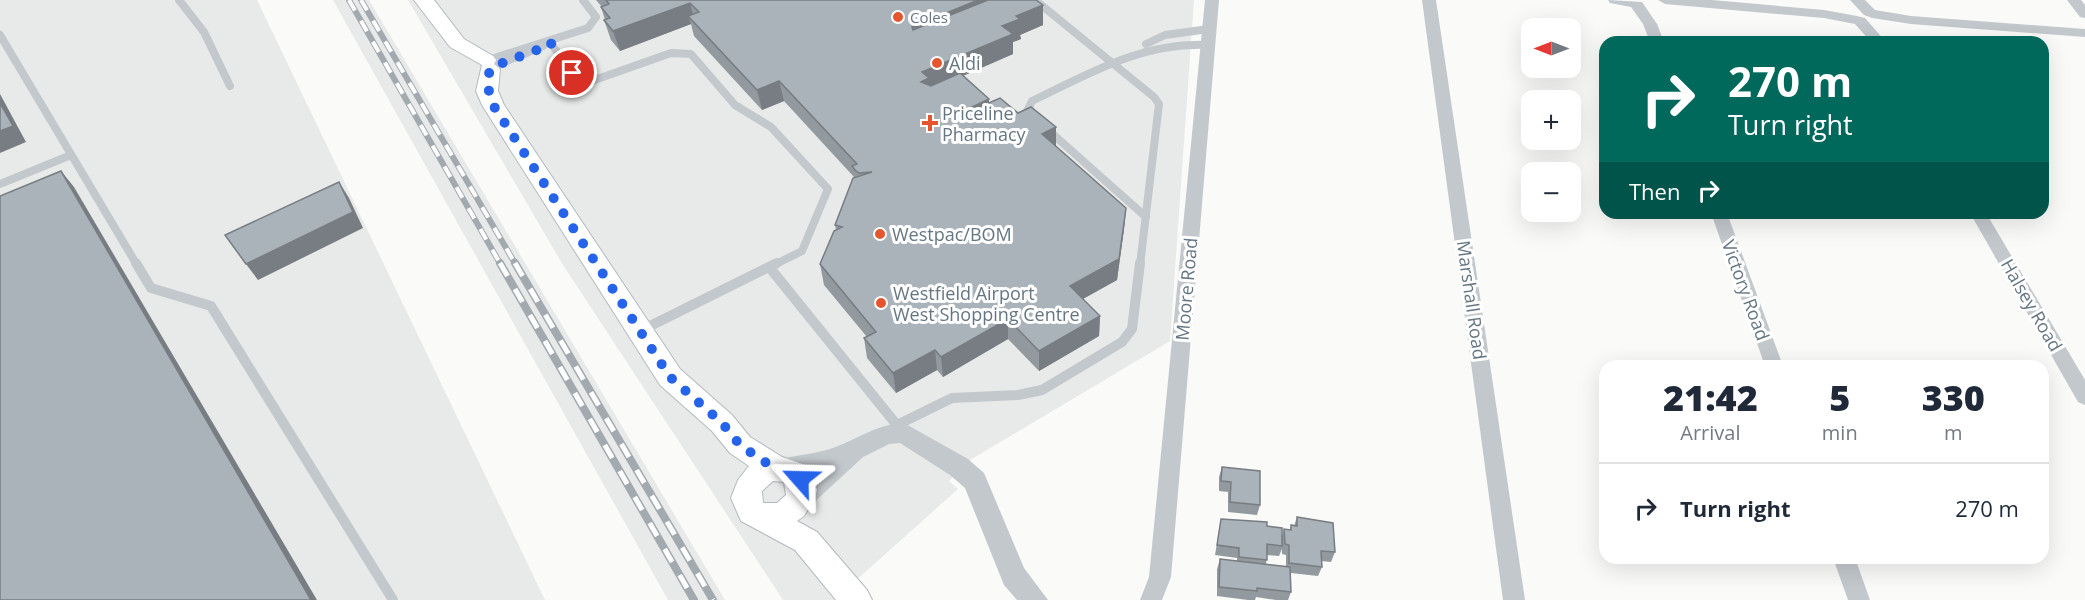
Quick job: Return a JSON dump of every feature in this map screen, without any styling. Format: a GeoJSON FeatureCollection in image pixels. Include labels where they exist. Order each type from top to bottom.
{"type":"FeatureCollection","features":[{"type":"Feature","properties":{"kind":"main road"},"geometry":{"type":"LineString","coordinates":[[424,0],[449,38],[455,56],[483,66],[478,91],[493,105],[670,377],[722,423],[740,445],[800,479],[803,489],[800,499],[806,541]]}},
{"type":"Feature","properties":{"kind":"main road"},"geometry":{"type":"LineString","coordinates":[[740,445],[752,506],[806,541],[856,600]]}},
{"type":"Feature","properties":{"kind":"main road"},"geometry":{"type":"LineString","coordinates":[[752,506],[750,483],[757,476],[780,469]]}},
{"type":"Feature","properties":{"kind":"main road"},"geometry":{"type":"LineString","coordinates":[[752,506],[783,515],[800,499]]}},
{"type":"Feature","properties":{"kind":"street","name":"Moore Road"},"geometry":{"type":"LineString","coordinates":[[1152,600],[1160,577],[1212,0]]}},
{"type":"Feature","properties":{"kind":"street","name":"Marshall Road"},"geometry":{"type":"LineString","coordinates":[[1429,0],[1514,600]]}},
{"type":"Feature","properties":{"kind":"street"},"geometry":{"type":"LineString","coordinates":[[1615,0],[1824,14],[1862,13],[1911,20],[2085,33]]}},
{"type":"Feature","properties":{"kind":"street"},"geometry":{"type":"LineString","coordinates":[[2074,0],[2085,14]]}},
{"type":"Feature","properties":{"kind":"street"},"geometry":{"type":"LineString","coordinates":[[1646,3],[1655,36]]}},
{"type":"Feature","properties":{"kind":"street"},"geometry":{"type":"LineString","coordinates":[[1862,13],[1876,36]]}},
{"type":"Feature","properties":{"kind":"street","name":"Victory Road"},"geometry":{"type":"LineString","coordinates":[[1721,219],[1772,360]]}},
{"type":"Feature","properties":{"kind":"street","name":"Halsey Road"},"geometry":{"type":"LineString","coordinates":[[1981,219],[2085,397]]}},
{"type":"Feature","properties":{"kind":"street"},"geometry":{"type":"LineString","coordinates":[[780,469],[818,463],[900,429],[959,467],[975,481],[1014,576],[1034,600]]}},
{"type":"Feature","properties":{"kind":"street"},"geometry":{"type":"LineString","coordinates":[[800,499],[854,450]]}},
{"type":"Feature","properties":{"kind":"street"},"geometry":{"type":"LineString","coordinates":[[1846,564],[1859,600]]}},
{"type":"Feature","properties":{"kind":"street","name":"Moore Road"},"geometry":{"type":"LineString","coordinates":[[1160,577],[1164,600]]}},
{"type":"Feature","properties":{"kind":"lane"},"geometry":{"type":"LineString","coordinates":[[179,0],[204,32],[230,86]]}},
{"type":"Feature","properties":{"kind":"lane"},"geometry":{"type":"LineString","coordinates":[[483,66],[537,50],[550,42],[588,28],[596,20],[583,0]]}},
{"type":"Feature","properties":{"kind":"lane"},"geometry":{"type":"LineString","coordinates":[[770,268],[900,429],[952,398],[1037,392],[1130,336],[1159,104],[1154,97],[1035,0]]}},
{"type":"Feature","properties":{"kind":"lane"},"geometry":{"type":"LineString","coordinates":[[0,35],[152,288],[211,306],[393,600]]}},
{"type":"Feature","properties":{"kind":"lane"},"geometry":{"type":"LineString","coordinates":[[1146,217],[1027,111],[1032,101],[1166,35],[1209,37]]}},
{"type":"Feature","properties":{"kind":"lane"},"geometry":{"type":"LineString","coordinates":[[1126,56],[1170,43],[1209,37]]}},
{"type":"Feature","properties":{"kind":"lane"},"geometry":{"type":"LineString","coordinates":[[550,42],[576,78],[586,83],[671,53],[688,52],[735,105],[771,127],[828,189],[802,252],[640,330]]}},
{"type":"Feature","properties":{"kind":"lane"},"geometry":{"type":"LineString","coordinates":[[0,184],[71,155]]}},
{"type":"Feature","properties":{"kind":"shaded area"},"geometry":{"type":"Polygon","coordinates":[[[0,0],[257,0],[545,600],[0,600],[0,0]]]}},
{"type":"Feature","properties":{"kind":"shaded area"},"geometry":{"type":"Polygon","coordinates":[[[333,0],[369,0],[725,600],[668,600],[333,0]]]}},
{"type":"Feature","properties":{"kind":"shaded area","name":"Westfield Airport West Shopping Centre"},"geometry":{"type":"Polygon","coordinates":[[[408,0],[1194,0],[1170,341],[970,460],[949,481],[958,489],[834,600],[783,600],[563,265],[408,0]]]}},
{"type":"Feature","properties":{"kind":"building"},"geometry":{"type":"Polygon","coordinates":[[[606,0],[978,0],[912,27],[913,30],[988,0],[1036,0],[1043,5],[1016,16],[1020,19],[1002,26],[1013,34],[922,72],[929,78],[921,82],[931,86],[960,73],[989,99],[968,109],[970,111],[1000,98],[1018,113],[1031,107],[1056,127],[1042,134],[1126,208],[1119,259],[1070,286],[1100,316],[1039,351],[1008,319],[941,357],[935,350],[893,373],[864,338],[876,332],[820,264],[834,231],[842,227],[835,225],[853,178],[872,172],[859,173],[855,170],[852,166],[857,164],[779,81],[757,90],[688,16],[699,12],[690,3],[613,31],[604,20],[610,18],[601,7],[609,4],[606,0]]]}},
{"type":"Feature","properties":{"kind":"building"},"geometry":{"type":"Polygon","coordinates":[[[0,103],[13,126],[0,131],[0,103]]]}},
{"type":"Feature","properties":{"kind":"building"},"geometry":{"type":"Polygon","coordinates":[[[61,171],[311,600],[0,600],[0,196],[61,171]]]}},
{"type":"Feature","properties":{"kind":"building"},"geometry":{"type":"Polygon","coordinates":[[[339,182],[353,212],[246,264],[225,235],[339,182]]]}},
{"type":"Feature","properties":{"kind":"building"},"geometry":{"type":"Polygon","coordinates":[[[1222,467],[1260,471],[1260,505],[1230,502],[1231,482],[1221,481],[1222,467]]]}},
{"type":"Feature","properties":{"kind":"building"},"geometry":{"type":"Polygon","coordinates":[[[1297,517],[1333,523],[1335,552],[1321,551],[1322,567],[1289,563],[1289,545],[1285,544],[1284,529],[1291,530],[1291,525],[1297,526],[1297,517]]]}},
{"type":"Feature","properties":{"kind":"building"},"geometry":{"type":"Polygon","coordinates":[[[1221,519],[1267,522],[1267,526],[1282,528],[1282,546],[1267,544],[1267,560],[1239,557],[1239,548],[1217,545],[1221,519]]]}},
{"type":"Feature","properties":{"kind":"building"},"geometry":{"type":"Polygon","coordinates":[[[1220,559],[1290,567],[1291,592],[1219,587],[1220,559]]]}},
{"type":"Feature","properties":{"kind":"railway"},"geometry":{"type":"LineString","coordinates":[[349,0],[501,265]]}},
{"type":"Feature","properties":{"kind":"railway"},"geometry":{"type":"LineString","coordinates":[[361,0],[516,265]]}},
{"type":"Feature","properties":{"kind":"railway"},"geometry":{"type":"LineString","coordinates":[[500,263],[694,600]]}},
{"type":"Feature","properties":{"kind":"railway"},"geometry":{"type":"LineString","coordinates":[[515,263],[713,600]]}},
{"type":"Feature","properties":{"kind":"place","name":"Coles"},"geometry":{"type":"Point","coordinates":[898,17]}},
{"type":"Feature","properties":{"kind":"place","name":"Aldi"},"geometry":{"type":"Point","coordinates":[937,63]}},
{"type":"Feature","properties":{"kind":"place","name":"Priceline Pharmacy"},"geometry":{"type":"Point","coordinates":[930,123]}},
{"type":"Feature","properties":{"kind":"place","name":"Westpac/BOM"},"geometry":{"type":"Point","coordinates":[880,234]}},
{"type":"Feature","properties":{"kind":"place","name":"Westfield Airport West Shopping Centre"},"geometry":{"type":"Point","coordinates":[881,303]}},
{"type":"Feature","properties":{"kind":"route"},"geometry":{"type":"LineString","coordinates":[[572,73],[550,42],[537,50],[492,67],[488,76],[488,91],[493,105],[670,377],[722,423],[740,445],[776,468],[793,472],[800,479]]}}]}
